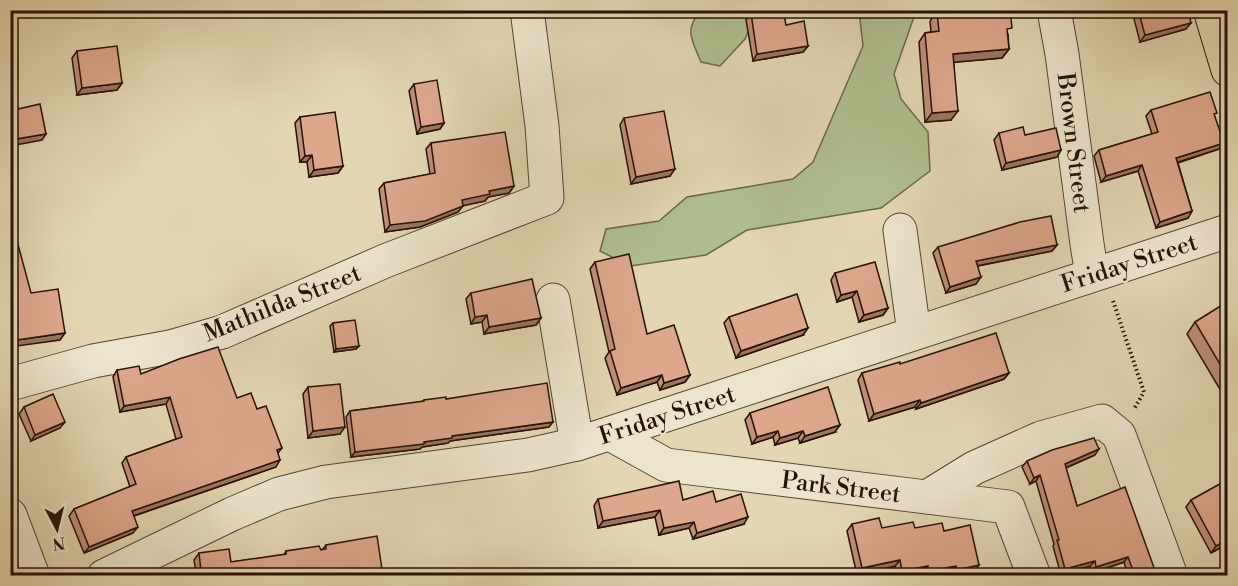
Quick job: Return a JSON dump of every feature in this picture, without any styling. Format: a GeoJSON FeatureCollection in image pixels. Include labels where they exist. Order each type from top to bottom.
{"type":"FeatureCollection","features":[{"type":"Feature","properties":{"kind":"main road"},"geometry":{"type":"LineString","coordinates":[[1210,10],[1227,70]]}},
{"type":"Feature","properties":{"kind":"street","name":"Mathilda Street"},"geometry":{"type":"LineString","coordinates":[[10,384],[93,361],[170,346],[222,332],[374,266],[547,198],[543,126],[527,10]]}},
{"type":"Feature","properties":{"kind":"street","name":"Brown Street"},"geometry":{"type":"LineString","coordinates":[[1054,10],[1062,54],[1086,244],[1098,273]]}},
{"type":"Feature","properties":{"kind":"street"},"geometry":{"type":"LineString","coordinates":[[900,230],[914,333]]}},
{"type":"Feature","properties":{"kind":"street","name":"Friday Street"},"geometry":{"type":"LineString","coordinates":[[104,576],[232,514],[279,494],[326,482],[528,455],[577,444],[1227,231]]}},
{"type":"Feature","properties":{"kind":"street"},"geometry":{"type":"LineString","coordinates":[[553,300],[577,444]]}},
{"type":"Feature","properties":{"kind":"street"},"geometry":{"type":"LineString","coordinates":[[927,497],[974,468],[1041,438],[1101,421],[1119,435],[1171,576]]}},
{"type":"Feature","properties":{"kind":"street","name":"Park Street"},"geometry":{"type":"LineString","coordinates":[[610,434],[666,465],[1008,507],[1034,576]]}},
{"type":"Feature","properties":{"kind":"street"},"geometry":{"type":"LineString","coordinates":[[10,515],[33,576]]}},
{"type":"Feature","properties":{"kind":"path"},"geometry":{"type":"LineString","coordinates":[[1098,273],[1144,392],[1119,435]]}},
{"type":"Feature","properties":{"kind":"green space"},"geometry":{"type":"Polygon","coordinates":[[[700,11],[757,11],[745,39],[720,66],[701,62],[691,36],[692,24],[700,11]]]}},
{"type":"Feature","properties":{"kind":"green space"},"geometry":{"type":"Polygon","coordinates":[[[859,11],[916,11],[894,74],[901,99],[928,132],[930,171],[881,208],[747,230],[706,255],[630,266],[600,251],[606,229],[659,221],[687,197],[793,179],[813,162],[863,46],[859,11]]]}},
{"type":"Feature","properties":{"kind":"building"},"geometry":{"type":"Polygon","coordinates":[[[783,10],[786,25],[804,21],[808,46],[757,54],[751,13],[783,10]]]}},
{"type":"Feature","properties":{"kind":"building"},"geometry":{"type":"Polygon","coordinates":[[[1010,10],[1012,28],[1007,29],[1009,49],[953,54],[958,111],[932,113],[925,33],[939,31],[937,12],[1010,10]]]}},
{"type":"Feature","properties":{"kind":"building"},"geometry":{"type":"Polygon","coordinates":[[[1138,10],[1188,10],[1191,23],[1145,35],[1138,10]]]}},
{"type":"Feature","properties":{"kind":"building"},"geometry":{"type":"Polygon","coordinates":[[[117,46],[122,83],[82,88],[77,51],[117,46]]]}},
{"type":"Feature","properties":{"kind":"building"},"geometry":{"type":"Polygon","coordinates":[[[437,80],[444,123],[421,127],[414,84],[437,80]]]}},
{"type":"Feature","properties":{"kind":"building"},"geometry":{"type":"Polygon","coordinates":[[[1210,92],[1217,113],[1214,114],[1224,143],[1176,158],[1192,211],[1160,222],[1142,165],[1106,176],[1099,150],[1158,132],[1151,110],[1210,92]]]}},
{"type":"Feature","properties":{"kind":"building"},"geometry":{"type":"Polygon","coordinates":[[[10,96],[15,96],[18,109],[40,104],[46,134],[10,140],[10,96]]]}},
{"type":"Feature","properties":{"kind":"building"},"geometry":{"type":"Polygon","coordinates":[[[664,111],[675,169],[636,177],[624,118],[664,111]]]}},
{"type":"Feature","properties":{"kind":"building"},"geometry":{"type":"Polygon","coordinates":[[[335,112],[343,166],[314,170],[312,155],[305,156],[300,117],[335,112]]]}},
{"type":"Feature","properties":{"kind":"building"},"geometry":{"type":"Polygon","coordinates":[[[1023,127],[1025,135],[1056,128],[1061,150],[1006,163],[999,133],[1023,127]]]}},
{"type":"Feature","properties":{"kind":"building"},"geometry":{"type":"Polygon","coordinates":[[[505,132],[514,186],[462,200],[463,206],[425,221],[390,225],[384,183],[435,173],[431,143],[505,132]]]}},
{"type":"Feature","properties":{"kind":"building"},"geometry":{"type":"Polygon","coordinates":[[[1051,216],[1057,245],[976,261],[981,277],[950,287],[938,247],[1020,222],[1051,216]]]}},
{"type":"Feature","properties":{"kind":"building"},"geometry":{"type":"Polygon","coordinates":[[[16,237],[31,293],[58,289],[65,333],[10,341],[10,238],[16,237]]]}},
{"type":"Feature","properties":{"kind":"building"},"geometry":{"type":"Polygon","coordinates":[[[629,254],[647,334],[674,325],[690,375],[664,383],[662,375],[621,388],[610,351],[615,349],[595,262],[629,254]]]}},
{"type":"Feature","properties":{"kind":"building"},"geometry":{"type":"Polygon","coordinates":[[[875,262],[888,308],[864,315],[857,291],[841,295],[835,273],[875,262]]]}},
{"type":"Feature","properties":{"kind":"building"},"geometry":{"type":"Polygon","coordinates":[[[532,279],[541,318],[489,327],[487,315],[475,317],[471,293],[532,279]]]}},
{"type":"Feature","properties":{"kind":"building"},"geometry":{"type":"Polygon","coordinates":[[[797,294],[808,328],[741,351],[729,317],[797,294]]]}},
{"type":"Feature","properties":{"kind":"building"},"geometry":{"type":"Polygon","coordinates":[[[1227,302],[1227,376],[1195,322],[1227,302]]]}},
{"type":"Feature","properties":{"kind":"building"},"geometry":{"type":"Polygon","coordinates":[[[355,320],[359,346],[336,349],[333,323],[355,320]]]}},
{"type":"Feature","properties":{"kind":"building"},"geometry":{"type":"Polygon","coordinates":[[[996,333],[1009,373],[921,403],[920,400],[874,414],[862,373],[900,362],[900,364],[996,333]]]}},
{"type":"Feature","properties":{"kind":"building"},"geometry":{"type":"Polygon","coordinates":[[[218,347],[237,398],[251,393],[257,409],[266,406],[282,448],[277,450],[280,460],[132,511],[138,527],[89,547],[74,509],[136,484],[126,457],[182,437],[170,397],[124,406],[117,370],[139,366],[141,374],[218,347]]]}},
{"type":"Feature","properties":{"kind":"building"},"geometry":{"type":"Polygon","coordinates":[[[547,383],[553,422],[452,436],[452,438],[424,442],[424,444],[355,452],[350,411],[547,383]]]}},
{"type":"Feature","properties":{"kind":"building"},"geometry":{"type":"Polygon","coordinates":[[[340,384],[345,427],[313,431],[308,387],[340,384]]]}},
{"type":"Feature","properties":{"kind":"building"},"geometry":{"type":"Polygon","coordinates":[[[828,387],[840,425],[805,436],[803,431],[780,438],[778,431],[757,437],[750,413],[828,387]]]}},
{"type":"Feature","properties":{"kind":"building"},"geometry":{"type":"Polygon","coordinates":[[[53,394],[65,422],[35,435],[24,407],[53,394]]]}},
{"type":"Feature","properties":{"kind":"building"},"geometry":{"type":"Polygon","coordinates":[[[1094,438],[1099,449],[1065,464],[1077,506],[1125,487],[1157,576],[1135,576],[1128,557],[1096,567],[1095,561],[1065,569],[1040,475],[1034,478],[1027,461],[1052,450],[1094,438]]]}},
{"type":"Feature","properties":{"kind":"building"},"geometry":{"type":"Polygon","coordinates":[[[1227,480],[1227,540],[1216,546],[1191,500],[1227,480]]]}},
{"type":"Feature","properties":{"kind":"building"},"geometry":{"type":"Polygon","coordinates":[[[679,481],[683,500],[713,491],[716,502],[741,494],[748,517],[697,533],[694,522],[664,528],[660,510],[603,521],[598,499],[679,481]]]}},
{"type":"Feature","properties":{"kind":"building"},"geometry":{"type":"Polygon","coordinates":[[[879,518],[882,528],[913,522],[915,528],[942,523],[944,531],[970,525],[979,565],[957,570],[956,566],[928,571],[928,566],[902,571],[900,560],[862,568],[852,524],[879,518]]]}},
{"type":"Feature","properties":{"kind":"building"},"geometry":{"type":"Polygon","coordinates":[[[377,536],[383,576],[174,576],[201,571],[199,553],[229,549],[231,562],[286,554],[286,551],[319,546],[321,550],[326,549],[326,545],[377,536]]]}}]}
